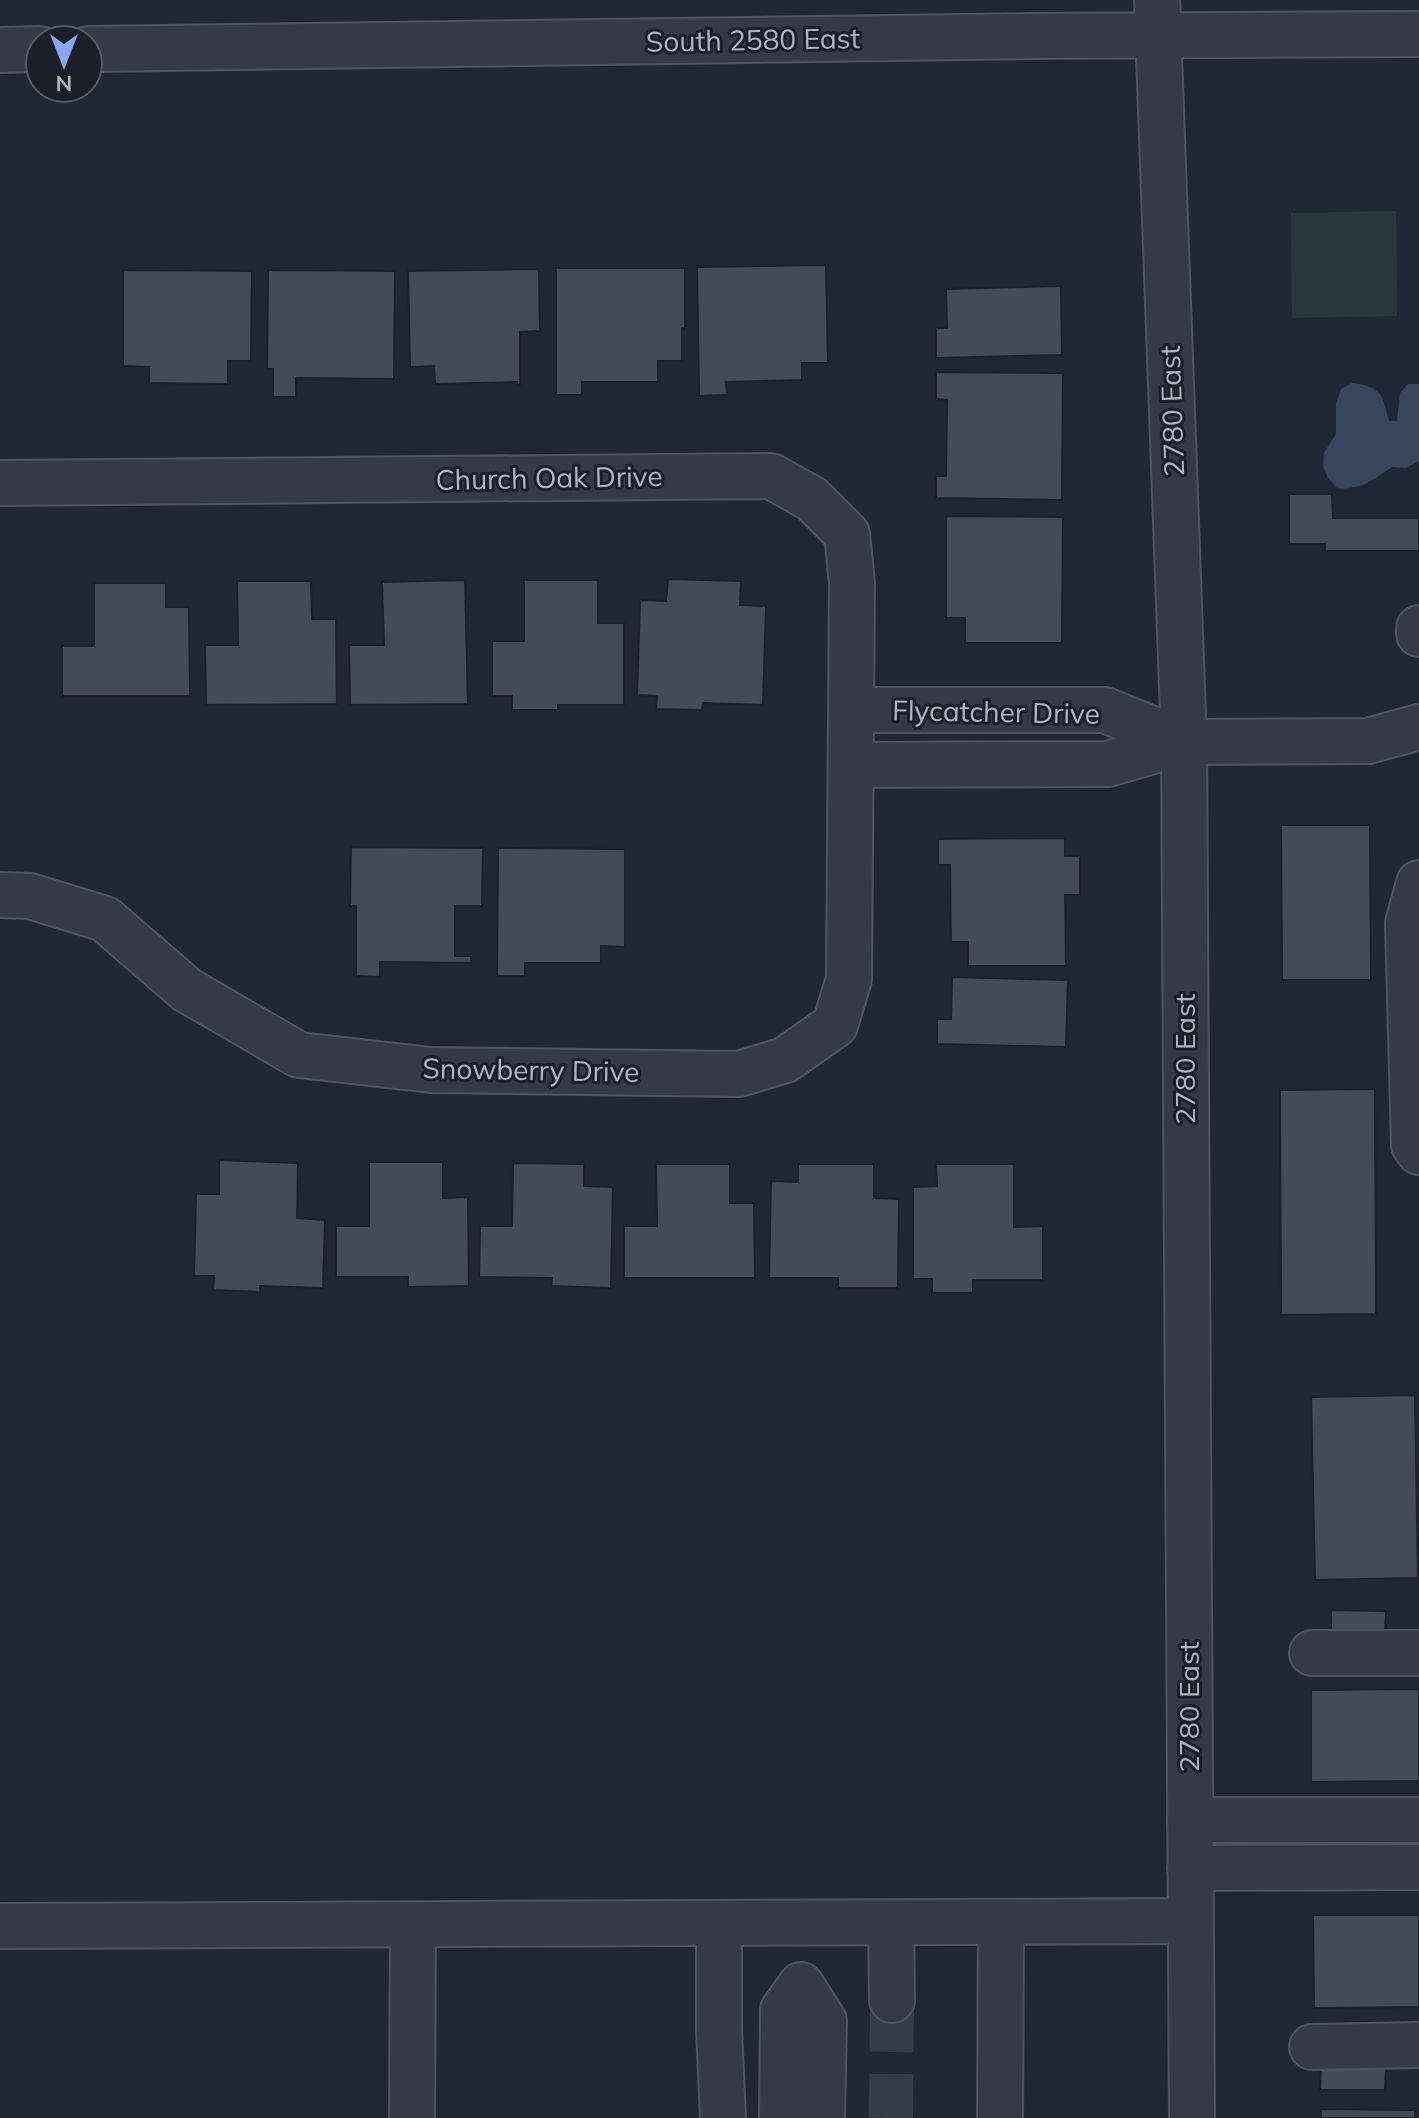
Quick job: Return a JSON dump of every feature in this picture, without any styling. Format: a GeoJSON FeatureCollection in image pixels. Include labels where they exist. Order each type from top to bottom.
{"type":"FeatureCollection","features":[{"type":"Feature","properties":{"kind":"street","name":"South 2580 East"},"geometry":{"type":"LineString","coordinates":[[104,49],[1158,18],[1419,34]]}},
{"type":"Feature","properties":{"kind":"street","name":"2780 East"},"geometry":{"type":"LineString","coordinates":[[1158,18],[1184,742],[1192,2118]]}},
{"type":"Feature","properties":{"kind":"street"},"geometry":{"type":"LineString","coordinates":[[0,50],[24,49]]}},
{"type":"Feature","properties":{"kind":"street","name":"Church Oak Drive"},"geometry":{"type":"LineString","coordinates":[[0,483],[771,476],[812,499],[847,534],[852,583],[851,765]]}},
{"type":"Feature","properties":{"kind":"street"},"geometry":{"type":"LineString","coordinates":[[1419,628],[1419,634]]}},
{"type":"Feature","properties":{"kind":"street","name":"Flycatcher Drive"},"geometry":{"type":"LineString","coordinates":[[852,710],[1105,710],[1184,742]]}},
{"type":"Feature","properties":{"kind":"street","name":"Flycatcher Drive"},"geometry":{"type":"LineString","coordinates":[[851,765],[1108,764],[1184,742],[1368,741],[1419,727]]}},
{"type":"Feature","properties":{"kind":"street","name":"Snowberry Drive"},"geometry":{"type":"LineString","coordinates":[[0,895],[30,896],[105,919],[187,990],[299,1055],[431,1070],[739,1074],[785,1060],[835,1025],[849,979],[851,765]]}},
{"type":"Feature","properties":{"kind":"street"},"geometry":{"type":"LineString","coordinates":[[1419,883],[1408,923],[1414,1145],[1419,1152]]}},
{"type":"Feature","properties":{"kind":"street"},"geometry":{"type":"LineString","coordinates":[[1312,1653],[1419,1653]]}},
{"type":"Feature","properties":{"kind":"street"},"geometry":{"type":"LineString","coordinates":[[1190,1820],[1419,1820]]}},
{"type":"Feature","properties":{"kind":"street"},"geometry":{"type":"LineString","coordinates":[[1190,1868],[1419,1867]]}},
{"type":"Feature","properties":{"kind":"street"},"geometry":{"type":"LineString","coordinates":[[0,1926],[1190,1921]]}},
{"type":"Feature","properties":{"kind":"street"},"geometry":{"type":"LineString","coordinates":[[1000,2118],[1001,1922]]}},
{"type":"Feature","properties":{"kind":"street"},"geometry":{"type":"LineString","coordinates":[[719,1923],[723,2118]]}},
{"type":"Feature","properties":{"kind":"street"},"geometry":{"type":"LineString","coordinates":[[800,2118],[801,1923]]}},
{"type":"Feature","properties":{"kind":"street"},"geometry":{"type":"LineString","coordinates":[[891,1923],[892,2000]]}},
{"type":"Feature","properties":{"kind":"street"},"geometry":{"type":"LineString","coordinates":[[412,2118],[413,1925]]}},
{"type":"Feature","properties":{"kind":"street"},"geometry":{"type":"LineString","coordinates":[[782,2118],[783,2010],[801,1985]]}},
{"type":"Feature","properties":{"kind":"street"},"geometry":{"type":"LineString","coordinates":[[801,1985],[824,2021],[822,2118]]}},
{"type":"Feature","properties":{"kind":"street"},"geometry":{"type":"LineString","coordinates":[[1312,2047],[1419,2045]]}},
{"type":"Feature","properties":{"kind":"shaded area"},"geometry":{"type":"Polygon","coordinates":[[[1396,211],[1397,316],[1292,318],[1291,213],[1396,211]]]}},
{"type":"Feature","properties":{"kind":"water"},"geometry":{"type":"Polygon","coordinates":[[[1352,383],[1370,387],[1380,394],[1389,421],[1397,421],[1400,393],[1408,384],[1419,384],[1419,461],[1406,468],[1392,467],[1361,486],[1337,488],[1323,466],[1324,453],[1336,434],[1336,404],[1341,389],[1352,383]]]}},
{"type":"Feature","properties":{"kind":"building"},"geometry":{"type":"Polygon","coordinates":[[[826,265],[828,363],[802,363],[802,380],[726,382],[727,395],[699,396],[697,267],[826,265]]]}},
{"type":"Feature","properties":{"kind":"building"},"geometry":{"type":"Polygon","coordinates":[[[556,268],[685,268],[682,361],[658,361],[658,382],[582,382],[582,395],[556,395],[556,268]]]}},
{"type":"Feature","properties":{"kind":"building"},"geometry":{"type":"Polygon","coordinates":[[[539,269],[540,331],[520,332],[520,385],[517,382],[435,384],[434,366],[410,367],[408,271],[539,269]]]}},
{"type":"Feature","properties":{"kind":"building"},"geometry":{"type":"Polygon","coordinates":[[[123,270],[252,271],[251,361],[228,361],[228,384],[149,383],[149,367],[123,366],[123,270]]]}},
{"type":"Feature","properties":{"kind":"building"},"geometry":{"type":"Polygon","coordinates":[[[268,270],[395,271],[394,379],[296,378],[296,397],[273,397],[273,369],[267,369],[268,270]]]}},
{"type":"Feature","properties":{"kind":"building"},"geometry":{"type":"Polygon","coordinates":[[[1061,286],[1062,355],[936,358],[936,328],[947,328],[946,289],[1061,286]]]}},
{"type":"Feature","properties":{"kind":"building"},"geometry":{"type":"Polygon","coordinates":[[[936,372],[1063,373],[1062,500],[936,498],[936,476],[946,476],[947,400],[936,399],[936,372]]]}},
{"type":"Feature","properties":{"kind":"building"},"geometry":{"type":"Polygon","coordinates":[[[1289,494],[1332,494],[1333,518],[1419,518],[1419,551],[1325,551],[1325,544],[1289,544],[1289,494]]]}},
{"type":"Feature","properties":{"kind":"building"},"geometry":{"type":"Polygon","coordinates":[[[946,516],[1063,517],[1062,643],[965,643],[965,618],[946,618],[946,516]]]}},
{"type":"Feature","properties":{"kind":"building"},"geometry":{"type":"Polygon","coordinates":[[[668,579],[741,581],[740,605],[766,606],[763,705],[703,703],[702,710],[656,709],[657,696],[637,695],[640,600],[666,601],[668,579]]]}},
{"type":"Feature","properties":{"kind":"building"},"geometry":{"type":"Polygon","coordinates":[[[465,580],[468,704],[350,705],[349,645],[384,645],[382,582],[465,580]]]}},
{"type":"Feature","properties":{"kind":"building"},"geometry":{"type":"Polygon","coordinates":[[[524,580],[598,580],[598,623],[624,623],[624,705],[558,705],[558,710],[512,710],[512,696],[492,696],[492,641],[524,641],[524,580]]]}},
{"type":"Feature","properties":{"kind":"building"},"geometry":{"type":"Polygon","coordinates":[[[237,581],[311,581],[312,619],[336,619],[337,704],[206,705],[205,645],[238,645],[237,581]]]}},
{"type":"Feature","properties":{"kind":"building"},"geometry":{"type":"Polygon","coordinates":[[[94,583],[166,583],[166,607],[189,607],[190,696],[62,696],[62,646],[94,646],[94,583]]]}},
{"type":"Feature","properties":{"kind":"building"},"geometry":{"type":"Polygon","coordinates":[[[1281,825],[1370,825],[1371,980],[1282,980],[1281,825]]]}},
{"type":"Feature","properties":{"kind":"building"},"geometry":{"type":"Polygon","coordinates":[[[1065,838],[1065,856],[1080,856],[1080,895],[1065,895],[1066,966],[968,966],[968,942],[951,942],[950,865],[938,865],[938,839],[1065,838]]]}},
{"type":"Feature","properties":{"kind":"building"},"geometry":{"type":"Polygon","coordinates":[[[351,847],[483,848],[482,906],[455,906],[455,956],[471,956],[471,963],[380,962],[380,977],[356,976],[356,906],[350,906],[351,847]]]}},
{"type":"Feature","properties":{"kind":"building"},"geometry":{"type":"Polygon","coordinates":[[[498,848],[625,849],[625,947],[601,946],[601,963],[525,963],[525,976],[497,976],[498,848]]]}},
{"type":"Feature","properties":{"kind":"building"},"geometry":{"type":"Polygon","coordinates":[[[952,977],[1068,980],[1066,1047],[937,1044],[937,1019],[951,1019],[952,977]]]}},
{"type":"Feature","properties":{"kind":"building"},"geometry":{"type":"Polygon","coordinates":[[[1375,1089],[1376,1314],[1281,1315],[1280,1090],[1375,1089]]]}},
{"type":"Feature","properties":{"kind":"building"},"geometry":{"type":"Polygon","coordinates":[[[219,1160],[298,1163],[297,1218],[325,1220],[323,1288],[260,1286],[260,1292],[213,1290],[214,1276],[194,1276],[196,1194],[219,1194],[219,1160]]]}},
{"type":"Feature","properties":{"kind":"building"},"geometry":{"type":"Polygon","coordinates":[[[369,1162],[443,1162],[443,1198],[468,1197],[469,1286],[408,1287],[408,1277],[336,1277],[336,1226],[369,1226],[369,1162]]]}},
{"type":"Feature","properties":{"kind":"building"},"geometry":{"type":"Polygon","coordinates":[[[513,1163],[584,1164],[584,1186],[613,1187],[611,1288],[551,1286],[552,1278],[479,1277],[480,1226],[512,1226],[513,1163]]]}},
{"type":"Feature","properties":{"kind":"building"},"geometry":{"type":"Polygon","coordinates":[[[656,1164],[730,1164],[730,1203],[754,1203],[755,1278],[624,1278],[624,1226],[657,1226],[656,1164]]]}},
{"type":"Feature","properties":{"kind":"building"},"geometry":{"type":"Polygon","coordinates":[[[798,1164],[874,1164],[874,1198],[899,1199],[898,1288],[838,1288],[838,1278],[769,1278],[771,1181],[798,1182],[798,1164]]]}},
{"type":"Feature","properties":{"kind":"building"},"geometry":{"type":"Polygon","coordinates":[[[936,1164],[1014,1164],[1014,1227],[1043,1226],[1043,1280],[973,1280],[973,1293],[932,1293],[932,1279],[913,1279],[913,1187],[937,1186],[936,1164]]]}},
{"type":"Feature","properties":{"kind":"building"},"geometry":{"type":"Polygon","coordinates":[[[1415,1395],[1418,1578],[1315,1580],[1311,1397],[1415,1395]]]}},
{"type":"Feature","properties":{"kind":"building"},"geometry":{"type":"Polygon","coordinates":[[[1331,1610],[1386,1611],[1385,1632],[1331,1631],[1331,1610]]]}},
{"type":"Feature","properties":{"kind":"building"},"geometry":{"type":"Polygon","coordinates":[[[1419,1689],[1419,1781],[1311,1782],[1311,1690],[1419,1689]]]}},
{"type":"Feature","properties":{"kind":"building"},"geometry":{"type":"Polygon","coordinates":[[[1313,1915],[1419,1915],[1419,2007],[1314,2008],[1313,1915]]]}},
{"type":"Feature","properties":{"kind":"building"},"geometry":{"type":"Polygon","coordinates":[[[1321,2062],[1386,2062],[1385,2090],[1320,2090],[1321,2062]]]}},
{"type":"Feature","properties":{"kind":"building"},"geometry":{"type":"Polygon","coordinates":[[[1321,2109],[1415,2110],[1415,2118],[1321,2118],[1321,2109]]]}},
{"type":"Feature","properties":{"kind":"tunnel"},"geometry":{"type":"LineString","coordinates":[[891,2118],[892,2000]]}}]}
